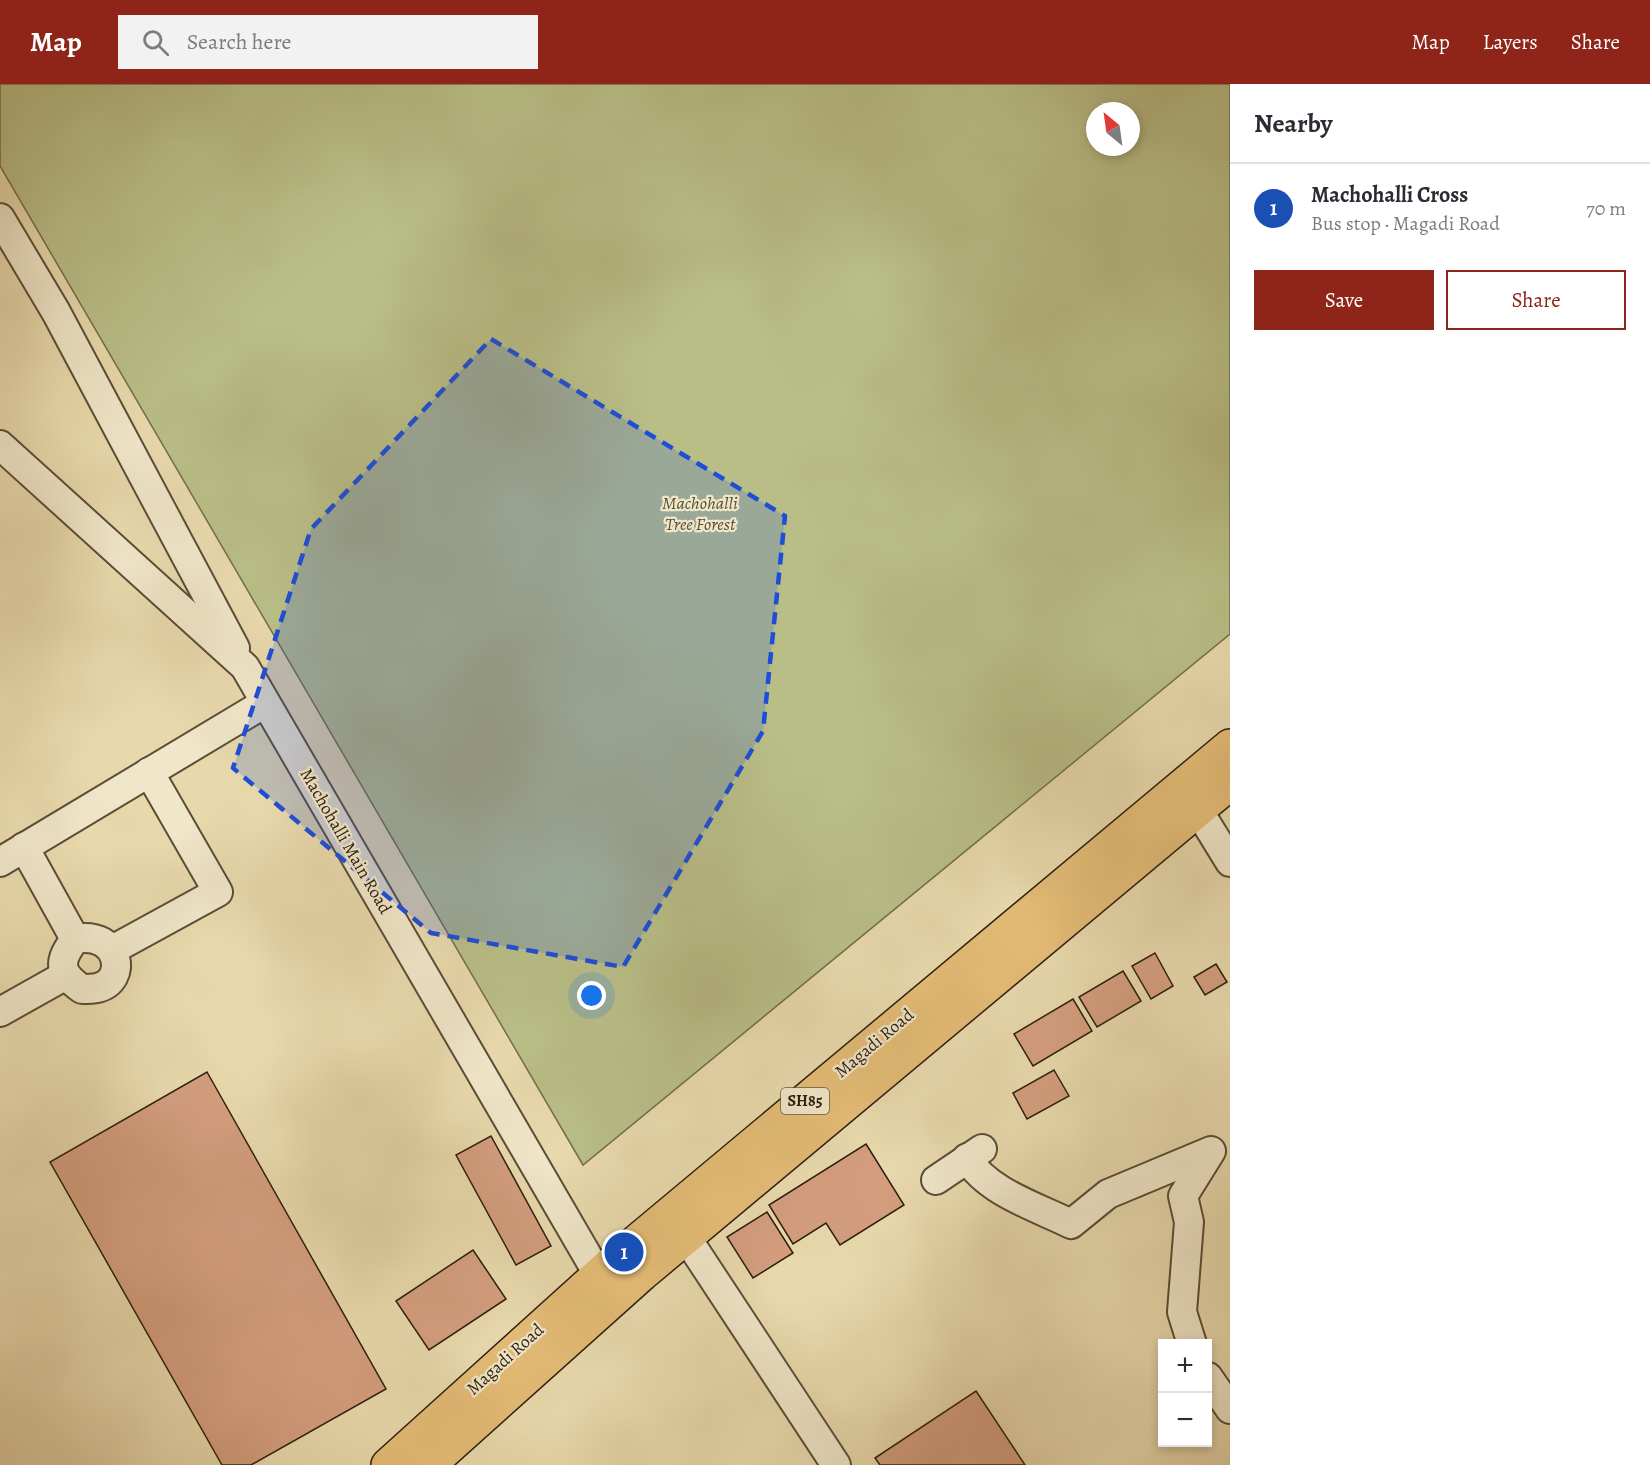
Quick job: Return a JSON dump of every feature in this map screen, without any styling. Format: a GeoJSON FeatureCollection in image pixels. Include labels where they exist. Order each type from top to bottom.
{"type":"FeatureCollection","features":[{"type":"Feature","properties":{"kind":"main road","name":"Magadi Road"},"geometry":{"type":"LineString","coordinates":[[388,1465],[607,1286],[1230,746]]}},
{"type":"Feature","properties":{"kind":"main road","name":"Magadi Road"},"geometry":{"type":"LineString","coordinates":[[429,1465],[607,1286],[686,1237],[1230,783]]}},
{"type":"Feature","properties":{"kind":"street"},"geometry":{"type":"LineString","coordinates":[[0,218],[56,312],[245,667]]}},
{"type":"Feature","properties":{"kind":"street","name":"Machohalli Main Road"},"geometry":{"type":"LineString","coordinates":[[5,459],[245,667],[607,1286]]}},
{"type":"Feature","properties":{"kind":"street"},"geometry":{"type":"LineString","coordinates":[[0,862],[265,703]]}},
{"type":"Feature","properties":{"kind":"street"},"geometry":{"type":"LineString","coordinates":[[112,951],[218,892],[149,772]]}},
{"type":"Feature","properties":{"kind":"street"},"geometry":{"type":"LineString","coordinates":[[1198,810],[1230,862]]}},
{"type":"Feature","properties":{"kind":"street"},"geometry":{"type":"LineString","coordinates":[[24,847],[75,939]]}},
{"type":"Feature","properties":{"kind":"street"},"geometry":{"type":"LineString","coordinates":[[85,937],[95,939],[109,945],[112,951],[115,955],[116,969],[110,981],[98,988],[82,989],[66,975],[65,952],[75,939],[85,937]]}},
{"type":"Feature","properties":{"kind":"street"},"geometry":{"type":"LineString","coordinates":[[0,1012],[66,975]]}},
{"type":"Feature","properties":{"kind":"street"},"geometry":{"type":"LineString","coordinates":[[936,1180],[975,1159],[995,1187],[1071,1224],[1108,1194],[1221,1145]]}},
{"type":"Feature","properties":{"kind":"street"},"geometry":{"type":"LineString","coordinates":[[1190,1339],[1182,1312],[1189,1222],[1183,1196],[1221,1145]]}},
{"type":"Feature","properties":{"kind":"street"},"geometry":{"type":"LineString","coordinates":[[686,1237],[836,1465]]}},
{"type":"Feature","properties":{"kind":"street"},"geometry":{"type":"LineString","coordinates":[[1212,1383],[1230,1409]]}},
{"type":"Feature","properties":{"kind":"highlighted area"},"geometry":{"type":"Polygon","coordinates":[[[491,339],[785,516],[763,731],[623,967],[431,933],[233,768],[311,529],[491,339]]]}},
{"type":"Feature","properties":{"kind":"green space","name":"Machohalli Tree Forest"},"geometry":{"type":"Polygon","coordinates":[[[0,84],[1230,84],[1230,634],[583,1165],[0,166],[0,84]]]}},
{"type":"Feature","properties":{"kind":"building"},"geometry":{"type":"Polygon","coordinates":[[[1155,953],[1173,986],[1151,999],[1132,966],[1155,953]]]}},
{"type":"Feature","properties":{"kind":"building"},"geometry":{"type":"Polygon","coordinates":[[[1216,964],[1227,982],[1205,995],[1194,977],[1216,964]]]}},
{"type":"Feature","properties":{"kind":"building"},"geometry":{"type":"Polygon","coordinates":[[[1123,971],[1141,1001],[1097,1027],[1079,997],[1123,971]]]}},
{"type":"Feature","properties":{"kind":"building"},"geometry":{"type":"Polygon","coordinates":[[[1073,999],[1092,1031],[1033,1066],[1014,1034],[1073,999]]]}},
{"type":"Feature","properties":{"kind":"building"},"geometry":{"type":"Polygon","coordinates":[[[1054,1070],[1069,1096],[1027,1119],[1013,1093],[1054,1070]]]}},
{"type":"Feature","properties":{"kind":"building"},"geometry":{"type":"Polygon","coordinates":[[[207,1072],[386,1389],[251,1465],[222,1465],[50,1162],[207,1072]]]}},
{"type":"Feature","properties":{"kind":"building"},"geometry":{"type":"Polygon","coordinates":[[[491,1136],[551,1246],[516,1265],[456,1155],[491,1136]]]}},
{"type":"Feature","properties":{"kind":"building"},"geometry":{"type":"Polygon","coordinates":[[[866,1144],[904,1205],[840,1245],[826,1223],[793,1244],[769,1205],[866,1144]]]}},
{"type":"Feature","properties":{"kind":"building"},"geometry":{"type":"Polygon","coordinates":[[[767,1212],[793,1253],[753,1278],[727,1237],[767,1212]]]}},
{"type":"Feature","properties":{"kind":"building"},"geometry":{"type":"Polygon","coordinates":[[[473,1250],[506,1299],[429,1350],[396,1301],[473,1250]]]}},
{"type":"Feature","properties":{"kind":"building"},"geometry":{"type":"Polygon","coordinates":[[[976,1391],[1025,1465],[880,1465],[875,1458],[976,1391]]]}},
{"type":"Feature","properties":{"kind":"place","name":"Machohalli Cross"},"geometry":{"type":"Point","coordinates":[624,1252]}}]}
